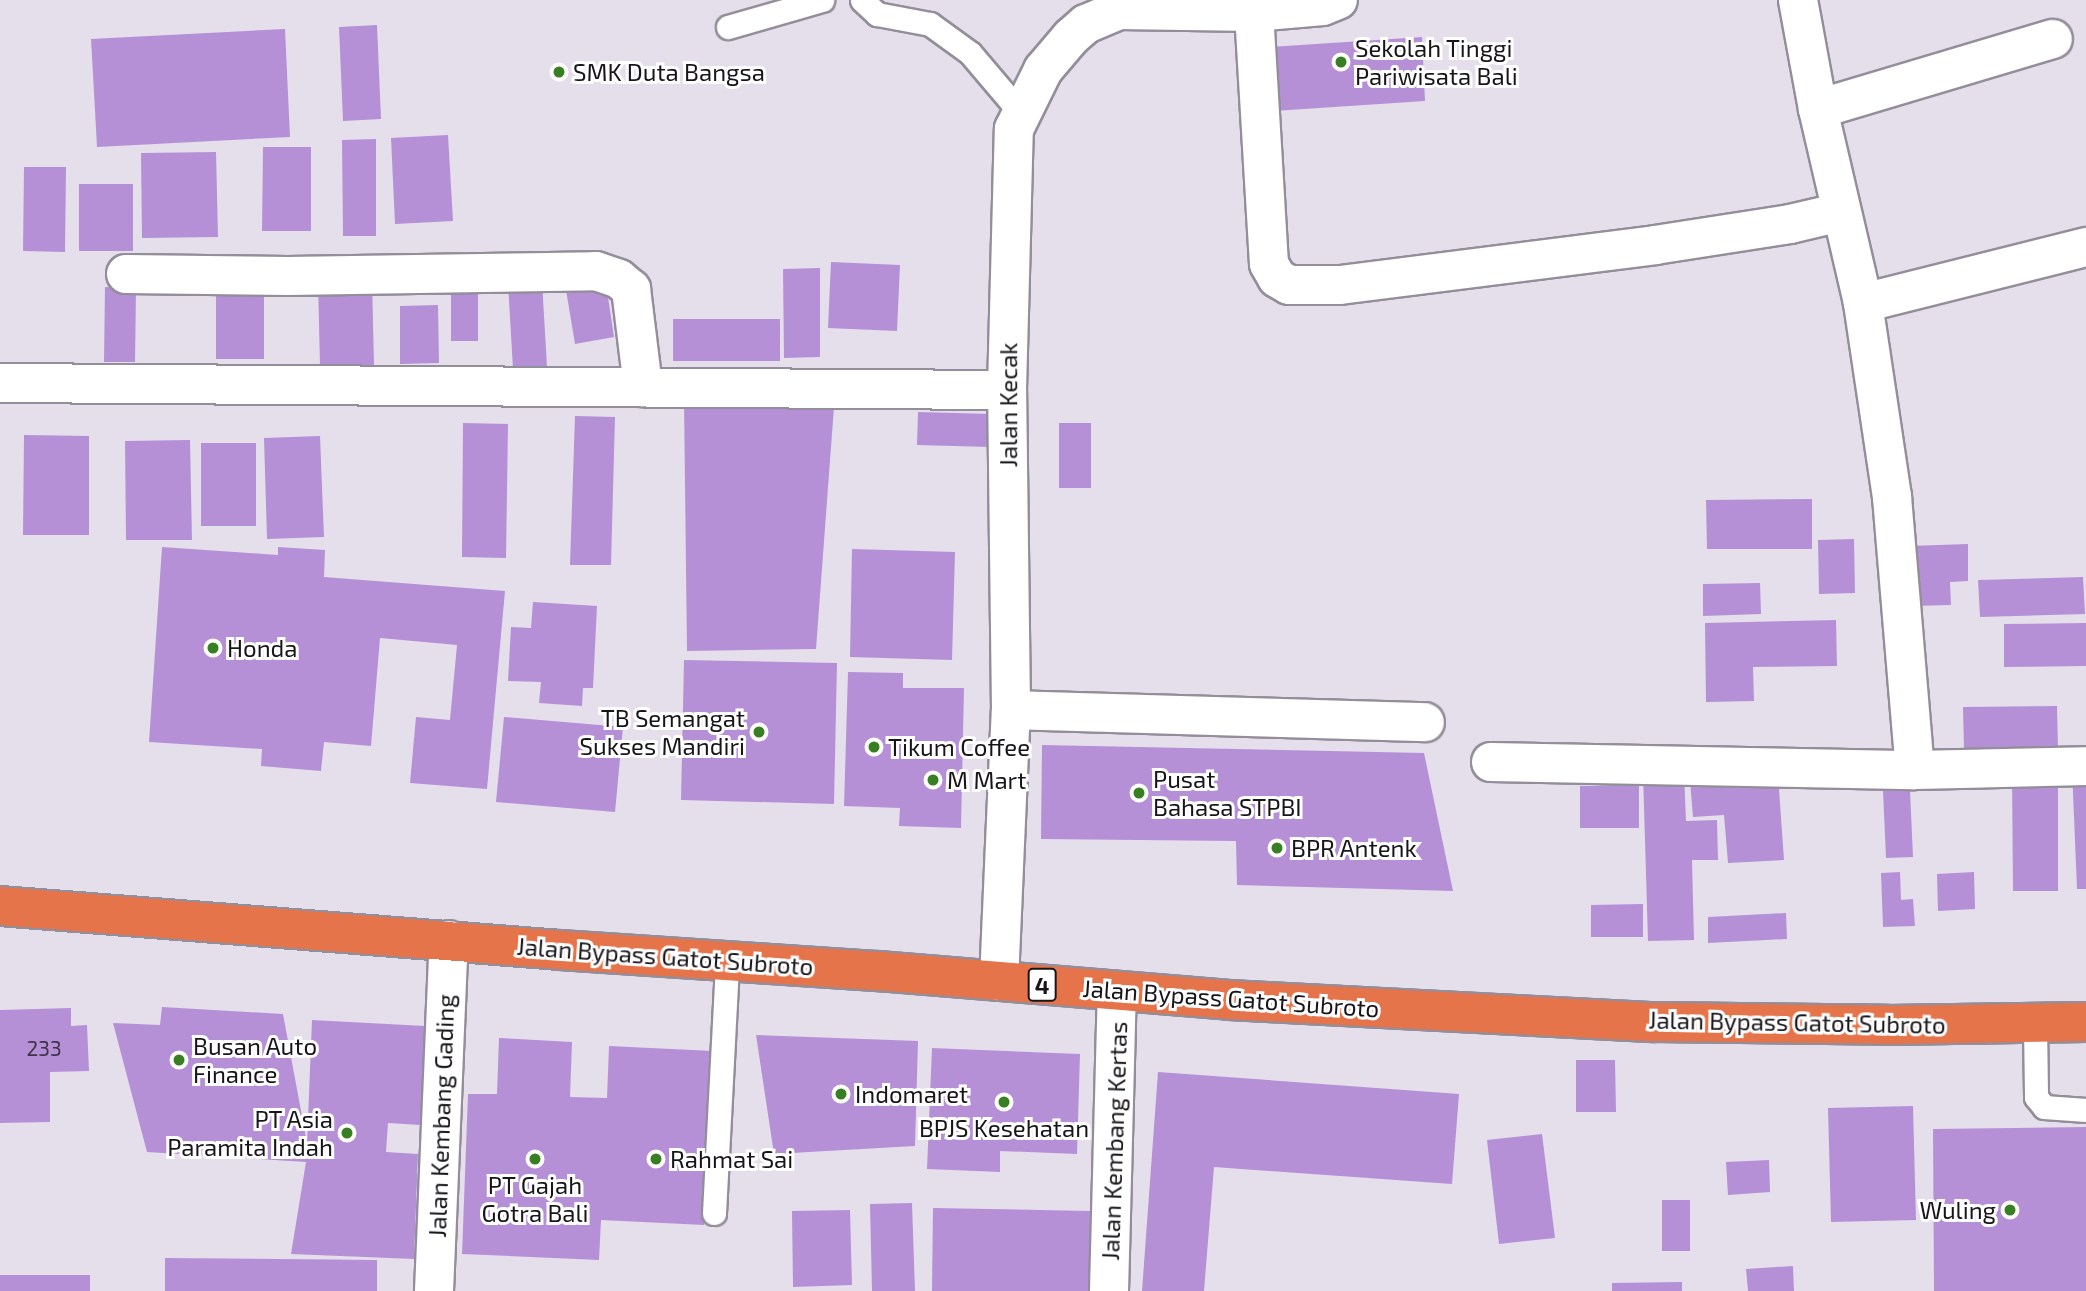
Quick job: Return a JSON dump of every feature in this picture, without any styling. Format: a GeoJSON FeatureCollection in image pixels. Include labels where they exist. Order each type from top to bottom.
{"type":"FeatureCollection","features":[{"type":"Feature","properties":{"kind":"highway","name":"Jalan Bypass Gatot Subroto"},"geometry":{"type":"LineString","coordinates":[[0,906],[1229,1000],[1654,1022],[1888,1025],[2086,1022]]}},
{"type":"Feature","properties":{"kind":"street","name":"Jalan Kecak"},"geometry":{"type":"LineString","coordinates":[[999,981],[1011,710],[1007,390],[1014,129],[1020,112],[1043,70],[1071,37],[1086,24],[1119,10],[1132,5],[1254,12],[1323,5],[1338,0]]}},
{"type":"Feature","properties":{"kind":"street"},"geometry":{"type":"LineString","coordinates":[[1798,0],[1818,109],[1863,303],[1892,497],[1915,770]]}},
{"type":"Feature","properties":{"kind":"street"},"geometry":{"type":"LineString","coordinates":[[1254,12],[1269,264],[1277,278],[1289,285],[1340,285],[1642,246],[1790,224],[1841,212]]}},
{"type":"Feature","properties":{"kind":"street"},"geometry":{"type":"LineString","coordinates":[[1818,109],[2053,39]]}},
{"type":"Feature","properties":{"kind":"street"},"geometry":{"type":"LineString","coordinates":[[1863,303],[2086,247]]}},
{"type":"Feature","properties":{"kind":"street"},"geometry":{"type":"LineString","coordinates":[[126,274],[288,276],[596,271],[619,279],[631,289],[643,387]]}},
{"type":"Feature","properties":{"kind":"street"},"geometry":{"type":"LineString","coordinates":[[0,383],[1007,390]]}},
{"type":"Feature","properties":{"kind":"street"},"geometry":{"type":"LineString","coordinates":[[1011,710],[1425,722]]}},
{"type":"Feature","properties":{"kind":"street"},"geometry":{"type":"LineString","coordinates":[[1491,762],[1915,770],[2086,766]]}},
{"type":"Feature","properties":{"kind":"street","name":"Jalan Kembang Gading"},"geometry":{"type":"LineString","coordinates":[[434,1291],[449,940]]}},
{"type":"Feature","properties":{"kind":"street","name":"Jalan Kembang Kertas"},"geometry":{"type":"LineString","coordinates":[[1109,1291],[1118,991]]}},
{"type":"Feature","properties":{"kind":"lane"},"geometry":{"type":"LineString","coordinates":[[729,27],[822,0]]}},
{"type":"Feature","properties":{"kind":"lane"},"geometry":{"type":"LineString","coordinates":[[862,0],[877,14],[930,24],[970,53],[1020,112]]}},
{"type":"Feature","properties":{"kind":"lane"},"geometry":{"type":"LineString","coordinates":[[714,1213],[727,961]]}},
{"type":"Feature","properties":{"kind":"lane"},"geometry":{"type":"LineString","coordinates":[[2035,1023],[2036,1097],[2044,1107],[2086,1110]]}},
{"type":"Feature","properties":{"kind":"building"},"geometry":{"type":"Polygon","coordinates":[[[377,25],[381,119],[343,121],[339,27],[377,25]]]}},
{"type":"Feature","properties":{"kind":"building"},"geometry":{"type":"Polygon","coordinates":[[[285,29],[290,137],[97,147],[91,39],[285,29]]]}},
{"type":"Feature","properties":{"kind":"building"},"geometry":{"type":"Polygon","coordinates":[[[1422,37],[1425,101],[1274,111],[1270,47],[1422,37]]]}},
{"type":"Feature","properties":{"kind":"building"},"geometry":{"type":"Polygon","coordinates":[[[448,135],[453,221],[395,224],[391,138],[448,135]]]}},
{"type":"Feature","properties":{"kind":"building"},"geometry":{"type":"Polygon","coordinates":[[[376,139],[376,236],[343,236],[342,140],[376,139]]]}},
{"type":"Feature","properties":{"kind":"building"},"geometry":{"type":"Polygon","coordinates":[[[263,147],[311,147],[311,231],[262,231],[263,147]]]}},
{"type":"Feature","properties":{"kind":"building"},"geometry":{"type":"Polygon","coordinates":[[[216,152],[218,237],[142,238],[141,153],[216,152]]]}},
{"type":"Feature","properties":{"kind":"building"},"geometry":{"type":"Polygon","coordinates":[[[24,167],[66,167],[65,252],[23,251],[24,167]]]}},
{"type":"Feature","properties":{"kind":"building"},"geometry":{"type":"Polygon","coordinates":[[[79,184],[133,184],[133,251],[79,251],[79,184]]]}},
{"type":"Feature","properties":{"kind":"building"},"geometry":{"type":"Polygon","coordinates":[[[831,262],[900,265],[897,331],[828,328],[831,262]]]}},
{"type":"Feature","properties":{"kind":"building"},"geometry":{"type":"Polygon","coordinates":[[[820,268],[820,357],[784,358],[783,269],[820,268]]]}},
{"type":"Feature","properties":{"kind":"building"},"geometry":{"type":"Polygon","coordinates":[[[372,279],[374,365],[320,366],[318,280],[372,279]]]}},
{"type":"Feature","properties":{"kind":"building"},"geometry":{"type":"Polygon","coordinates":[[[542,281],[547,367],[513,369],[508,283],[542,281]]]}},
{"type":"Feature","properties":{"kind":"building"},"geometry":{"type":"Polygon","coordinates":[[[606,284],[614,337],[575,344],[566,290],[606,284]]]}},
{"type":"Feature","properties":{"kind":"building"},"geometry":{"type":"Polygon","coordinates":[[[105,287],[136,288],[135,362],[104,362],[105,287]]]}},
{"type":"Feature","properties":{"kind":"building"},"geometry":{"type":"Polygon","coordinates":[[[451,289],[478,289],[478,341],[451,341],[451,289]]]}},
{"type":"Feature","properties":{"kind":"building"},"geometry":{"type":"Polygon","coordinates":[[[216,290],[264,290],[264,359],[216,359],[216,290]]]}},
{"type":"Feature","properties":{"kind":"building"},"geometry":{"type":"Polygon","coordinates":[[[438,305],[439,363],[400,364],[400,306],[438,305]]]}},
{"type":"Feature","properties":{"kind":"building"},"geometry":{"type":"Polygon","coordinates":[[[673,319],[780,319],[780,361],[673,361],[673,319]]]}},
{"type":"Feature","properties":{"kind":"building"},"geometry":{"type":"Polygon","coordinates":[[[684,400],[834,407],[816,649],[687,651],[684,400]]]}},
{"type":"Feature","properties":{"kind":"building"},"geometry":{"type":"Polygon","coordinates":[[[918,412],[991,414],[991,447],[917,445],[918,412]]]}},
{"type":"Feature","properties":{"kind":"building"},"geometry":{"type":"Polygon","coordinates":[[[575,416],[615,417],[611,565],[570,565],[575,416]]]}},
{"type":"Feature","properties":{"kind":"building"},"geometry":{"type":"Polygon","coordinates":[[[463,423],[508,424],[506,558],[462,557],[463,423]]]}},
{"type":"Feature","properties":{"kind":"building"},"geometry":{"type":"Polygon","coordinates":[[[1059,423],[1091,423],[1091,488],[1059,488],[1059,423]]]}},
{"type":"Feature","properties":{"kind":"building"},"geometry":{"type":"Polygon","coordinates":[[[24,435],[89,436],[89,535],[23,535],[24,435]]]}},
{"type":"Feature","properties":{"kind":"building"},"geometry":{"type":"Polygon","coordinates":[[[320,436],[324,537],[267,539],[264,438],[320,436]]]}},
{"type":"Feature","properties":{"kind":"building"},"geometry":{"type":"Polygon","coordinates":[[[190,440],[192,540],[126,540],[125,441],[190,440]]]}},
{"type":"Feature","properties":{"kind":"building"},"geometry":{"type":"Polygon","coordinates":[[[201,443],[256,443],[256,526],[201,526],[201,443]]]}},
{"type":"Feature","properties":{"kind":"building"},"geometry":{"type":"Polygon","coordinates":[[[1812,499],[1812,549],[1707,549],[1706,500],[1812,499]]]}},
{"type":"Feature","properties":{"kind":"building"},"geometry":{"type":"Polygon","coordinates":[[[1854,539],[1855,593],[1819,594],[1818,540],[1854,539]]]}},
{"type":"Feature","properties":{"kind":"building"},"geometry":{"type":"Polygon","coordinates":[[[1968,544],[1968,581],[1950,582],[1951,605],[1910,606],[1908,546],[1968,544]]]}},
{"type":"Feature","properties":{"kind":"building"},"geometry":{"type":"Polygon","coordinates":[[[162,547],[278,555],[278,547],[325,550],[324,577],[505,591],[487,789],[410,783],[416,717],[450,720],[457,645],[380,638],[371,746],[324,742],[321,771],[261,766],[262,749],[149,742],[162,547]]]}},
{"type":"Feature","properties":{"kind":"building"},"geometry":{"type":"Polygon","coordinates":[[[852,549],[955,552],[952,660],[850,657],[852,549]]]}},
{"type":"Feature","properties":{"kind":"building"},"geometry":{"type":"Polygon","coordinates":[[[2083,577],[2085,614],[1980,617],[1978,580],[2083,577]]]}},
{"type":"Feature","properties":{"kind":"building"},"geometry":{"type":"Polygon","coordinates":[[[1760,583],[1761,614],[1703,616],[1703,584],[1760,583]]]}},
{"type":"Feature","properties":{"kind":"building"},"geometry":{"type":"Polygon","coordinates":[[[533,602],[597,606],[593,688],[583,688],[582,706],[539,703],[541,682],[508,681],[511,627],[531,628],[533,602]]]}},
{"type":"Feature","properties":{"kind":"building"},"geometry":{"type":"Polygon","coordinates":[[[1836,620],[1837,666],[1753,667],[1754,701],[1706,702],[1705,623],[1836,620]]]}},
{"type":"Feature","properties":{"kind":"building"},"geometry":{"type":"Polygon","coordinates":[[[2086,623],[2086,666],[2004,667],[2004,624],[2086,623]]]}},
{"type":"Feature","properties":{"kind":"building","name":"TB Semangat Sukses Mandiri"},"geometry":{"type":"Polygon","coordinates":[[[684,660],[837,663],[834,804],[681,800],[684,660]]]}},
{"type":"Feature","properties":{"kind":"building"},"geometry":{"type":"Polygon","coordinates":[[[848,672],[903,673],[903,688],[964,688],[961,828],[899,826],[900,808],[844,806],[848,672]]]}},
{"type":"Feature","properties":{"kind":"building"},"geometry":{"type":"Polygon","coordinates":[[[2057,706],[2058,749],[1964,750],[1963,707],[2057,706]]]}},
{"type":"Feature","properties":{"kind":"building"},"geometry":{"type":"Polygon","coordinates":[[[504,717],[623,727],[615,812],[496,802],[504,717]]]}},
{"type":"Feature","properties":{"kind":"building"},"geometry":{"type":"Polygon","coordinates":[[[1042,745],[1424,753],[1453,891],[1237,885],[1236,841],[1041,839],[1042,745]]]}},
{"type":"Feature","properties":{"kind":"building"},"geometry":{"type":"Polygon","coordinates":[[[2072,769],[2086,769],[2086,889],[2077,889],[2072,769]]]}},
{"type":"Feature","properties":{"kind":"building"},"geometry":{"type":"Polygon","coordinates":[[[1684,773],[1686,821],[1717,820],[1718,860],[1692,860],[1694,940],[1648,941],[1643,774],[1684,773]]]}},
{"type":"Feature","properties":{"kind":"building"},"geometry":{"type":"Polygon","coordinates":[[[1778,775],[1784,860],[1728,863],[1724,815],[1693,817],[1690,781],[1778,775]]]}},
{"type":"Feature","properties":{"kind":"building"},"geometry":{"type":"Polygon","coordinates":[[[2058,775],[2058,891],[2013,891],[2012,776],[2058,775]]]}},
{"type":"Feature","properties":{"kind":"building"},"geometry":{"type":"Polygon","coordinates":[[[1639,785],[1639,828],[1580,828],[1580,786],[1639,785]]]}},
{"type":"Feature","properties":{"kind":"building"},"geometry":{"type":"Polygon","coordinates":[[[1910,790],[1913,857],[1886,858],[1883,791],[1910,790]]]}},
{"type":"Feature","properties":{"kind":"building"},"geometry":{"type":"Polygon","coordinates":[[[1900,872],[1901,900],[1913,899],[1915,926],[1883,927],[1881,873],[1900,872]]]}},
{"type":"Feature","properties":{"kind":"building"},"geometry":{"type":"Polygon","coordinates":[[[1974,872],[1975,909],[1938,911],[1937,874],[1974,872]]]}},
{"type":"Feature","properties":{"kind":"building"},"geometry":{"type":"Polygon","coordinates":[[[1643,904],[1643,937],[1591,937],[1591,905],[1643,904]]]}},
{"type":"Feature","properties":{"kind":"building"},"geometry":{"type":"Polygon","coordinates":[[[1786,913],[1787,939],[1708,943],[1708,917],[1786,913]]]}},
{"type":"Feature","properties":{"kind":"building"},"geometry":{"type":"Polygon","coordinates":[[[162,1007],[283,1014],[307,1143],[312,1020],[425,1026],[421,1125],[388,1123],[386,1152],[418,1154],[414,1259],[291,1254],[306,1162],[147,1152],[113,1023],[160,1025],[162,1007]]]}},
{"type":"Feature","properties":{"kind":"building"},"geometry":{"type":"Polygon","coordinates":[[[71,1008],[71,1026],[87,1025],[89,1071],[50,1072],[50,1122],[0,1123],[0,1010],[71,1008]]]}},
{"type":"Feature","properties":{"kind":"building","name":"Indomaret"},"geometry":{"type":"Polygon","coordinates":[[[756,1035],[918,1041],[915,1146],[774,1154],[756,1035]]]}},
{"type":"Feature","properties":{"kind":"building"},"geometry":{"type":"Polygon","coordinates":[[[499,1038],[572,1042],[570,1097],[607,1098],[609,1046],[713,1051],[704,1225],[601,1220],[599,1260],[462,1254],[468,1094],[497,1094],[499,1038]]]}},
{"type":"Feature","properties":{"kind":"building","name":"BPJS Kesehatan"},"geometry":{"type":"Polygon","coordinates":[[[932,1048],[1080,1054],[1077,1154],[1000,1151],[1000,1172],[927,1169],[932,1048]]]}},
{"type":"Feature","properties":{"kind":"building"},"geometry":{"type":"Polygon","coordinates":[[[1576,1060],[1615,1060],[1616,1112],[1576,1112],[1576,1060]]]}},
{"type":"Feature","properties":{"kind":"building"},"geometry":{"type":"Polygon","coordinates":[[[1158,1072],[1459,1094],[1452,1184],[1214,1167],[1204,1291],[1142,1291],[1158,1072]]]}},
{"type":"Feature","properties":{"kind":"building"},"geometry":{"type":"Polygon","coordinates":[[[1913,1106],[1916,1220],[1831,1222],[1828,1108],[1913,1106]]]}},
{"type":"Feature","properties":{"kind":"building","name":"Wuling"},"geometry":{"type":"Polygon","coordinates":[[[2086,1127],[2086,1291],[1934,1291],[1933,1129],[2086,1127]]]}},
{"type":"Feature","properties":{"kind":"building"},"geometry":{"type":"Polygon","coordinates":[[[1542,1134],[1555,1238],[1499,1244],[1487,1140],[1542,1134]]]}},
{"type":"Feature","properties":{"kind":"building"},"geometry":{"type":"Polygon","coordinates":[[[1769,1160],[1770,1192],[1728,1195],[1726,1162],[1769,1160]]]}},
{"type":"Feature","properties":{"kind":"building"},"geometry":{"type":"Polygon","coordinates":[[[1662,1200],[1690,1200],[1690,1251],[1662,1251],[1662,1200]]]}},
{"type":"Feature","properties":{"kind":"building"},"geometry":{"type":"Polygon","coordinates":[[[912,1203],[915,1291],[872,1291],[870,1204],[912,1203]]]}},
{"type":"Feature","properties":{"kind":"building"},"geometry":{"type":"Polygon","coordinates":[[[933,1208],[1090,1211],[1089,1291],[932,1291],[933,1208]]]}},
{"type":"Feature","properties":{"kind":"building"},"geometry":{"type":"Polygon","coordinates":[[[850,1210],[852,1285],[793,1287],[792,1211],[850,1210]]]}},
{"type":"Feature","properties":{"kind":"building"},"geometry":{"type":"Polygon","coordinates":[[[165,1258],[377,1260],[377,1291],[165,1291],[165,1258]]]}},
{"type":"Feature","properties":{"kind":"building"},"geometry":{"type":"Polygon","coordinates":[[[1793,1266],[1794,1291],[1748,1291],[1746,1269],[1793,1266]]]}},
{"type":"Feature","properties":{"kind":"building"},"geometry":{"type":"Polygon","coordinates":[[[0,1275],[90,1275],[90,1291],[0,1291],[0,1275]]]}},
{"type":"Feature","properties":{"kind":"building"},"geometry":{"type":"Polygon","coordinates":[[[1682,1282],[1682,1291],[1612,1291],[1612,1283],[1682,1282]]]}},
{"type":"Feature","properties":{"kind":"place","name":"Sekolah Tinggi Pariwisata Bali"},"geometry":{"type":"Point","coordinates":[1341,62]}},
{"type":"Feature","properties":{"kind":"place","name":"SMK Duta Bangsa"},"geometry":{"type":"Point","coordinates":[559,72]}},
{"type":"Feature","properties":{"kind":"place","name":"Honda"},"geometry":{"type":"Point","coordinates":[213,648]}},
{"type":"Feature","properties":{"kind":"place","name":"TB Semangat Sukses Mandiri"},"geometry":{"type":"Point","coordinates":[759,732]}},
{"type":"Feature","properties":{"kind":"place","name":"Tikum Coffee"},"geometry":{"type":"Point","coordinates":[874,747]}},
{"type":"Feature","properties":{"kind":"place","name":"M Mart"},"geometry":{"type":"Point","coordinates":[933,780]}},
{"type":"Feature","properties":{"kind":"place","name":"Pusat Bahasa STPBI"},"geometry":{"type":"Point","coordinates":[1139,793]}},
{"type":"Feature","properties":{"kind":"place","name":"BPR Antenk"},"geometry":{"type":"Point","coordinates":[1277,848]}},
{"type":"Feature","properties":{"kind":"place","name":"Busan Auto Finance"},"geometry":{"type":"Point","coordinates":[179,1060]}},
{"type":"Feature","properties":{"kind":"place","name":"Indomaret"},"geometry":{"type":"Point","coordinates":[841,1094]}},
{"type":"Feature","properties":{"kind":"place","name":"BPJS Kesehatan"},"geometry":{"type":"Point","coordinates":[1004,1102]}},
{"type":"Feature","properties":{"kind":"place","name":"PT Asia Paramita Indah"},"geometry":{"type":"Point","coordinates":[347,1133]}},
{"type":"Feature","properties":{"kind":"place","name":"PT Gajah Gotra Bali"},"geometry":{"type":"Point","coordinates":[535,1159]}},
{"type":"Feature","properties":{"kind":"place","name":"Rahmat Sai"},"geometry":{"type":"Point","coordinates":[656,1159]}},
{"type":"Feature","properties":{"kind":"place","name":"Wuling"},"geometry":{"type":"Point","coordinates":[2010,1210]}}]}
